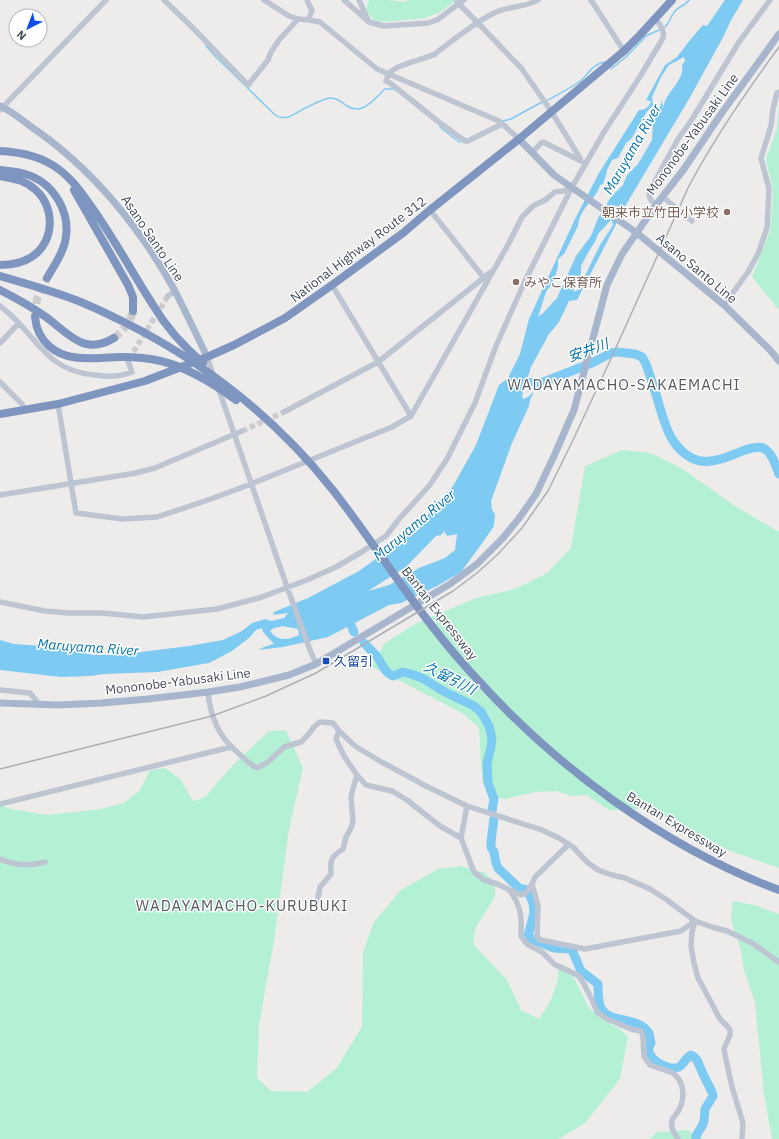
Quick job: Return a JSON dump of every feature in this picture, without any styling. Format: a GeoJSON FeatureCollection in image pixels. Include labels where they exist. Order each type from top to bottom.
{"type":"FeatureCollection","features":[{"type":"Feature","properties":{"kind":"highway","name":"National Highway Route 312"},"geometry":{"type":"LineString","coordinates":[[0,414],[58,404],[145,381],[207,357],[285,318],[332,286],[403,233],[519,139],[624,50],[672,0]]}},
{"type":"Feature","properties":{"kind":"highway"},"geometry":{"type":"LineString","coordinates":[[0,151],[26,154],[47,162],[59,169],[70,179],[88,200],[115,241],[153,306],[170,330],[233,392]]}},
{"type":"Feature","properties":{"kind":"highway"},"geometry":{"type":"LineString","coordinates":[[47,162],[58,170],[70,184],[122,274],[132,297],[133,311]]}},
{"type":"Feature","properties":{"kind":"highway"},"geometry":{"type":"LineString","coordinates":[[0,170],[17,172],[37,179],[54,192],[62,206],[66,220],[65,241],[60,255],[47,278]]}},
{"type":"Feature","properties":{"kind":"highway"},"geometry":{"type":"LineString","coordinates":[[0,176],[27,184],[38,192],[46,204],[50,221],[49,234],[36,254],[20,262],[0,265]]}},
{"type":"Feature","properties":{"kind":"highway","name":"Bantan Expressway"},"geometry":{"type":"LineString","coordinates":[[0,276],[74,299],[113,316],[153,337],[204,369],[260,414],[305,457],[351,514],[436,631],[477,680],[542,744],[594,786],[628,810],[712,860],[742,875],[779,890]]}},
{"type":"Feature","properties":{"kind":"highway","name":"Bantan Expressway"},"geometry":{"type":"LineString","coordinates":[[0,282],[73,302],[113,316]]}},
{"type":"Feature","properties":{"kind":"highway"},"geometry":{"type":"LineString","coordinates":[[0,290],[47,318],[78,342],[97,345],[103,344],[114,338]]}},
{"type":"Feature","properties":{"kind":"highway"},"geometry":{"type":"LineString","coordinates":[[35,317],[37,327],[42,338],[54,351],[65,356],[85,358],[133,357],[160,361],[193,373],[209,382],[233,392]]}},
{"type":"Feature","properties":{"kind":"main road","name":"Mononobe-Yabusaki Line"},"geometry":{"type":"LineString","coordinates":[[0,703],[59,705],[102,703],[208,692],[240,687],[289,675],[316,664],[450,584],[477,564],[502,539],[520,516],[532,499],[546,474],[574,410],[607,285],[622,254],[779,34]]}},
{"type":"Feature","properties":{"kind":"main road","name":"Asano Santo Line"},"geometry":{"type":"LineString","coordinates":[[1,108],[49,139],[82,168],[112,200],[143,240],[175,291],[207,357]]}},
{"type":"Feature","properties":{"kind":"main road","name":"Asano Santo Line"},"geometry":{"type":"LineString","coordinates":[[519,139],[554,175],[637,232],[724,305],[779,361]]}},
{"type":"Feature","properties":{"kind":"street"},"geometry":{"type":"LineString","coordinates":[[1,108],[106,0]]}},
{"type":"Feature","properties":{"kind":"street"},"geometry":{"type":"LineString","coordinates":[[164,0],[248,84],[268,60],[271,52],[279,40],[298,19]]}},
{"type":"Feature","properties":{"kind":"street"},"geometry":{"type":"LineString","coordinates":[[264,0],[289,16],[298,19],[320,22],[377,69],[499,121],[519,139]]}},
{"type":"Feature","properties":{"kind":"street"},"geometry":{"type":"LineString","coordinates":[[307,0],[312,11],[308,20]]}},
{"type":"Feature","properties":{"kind":"street"},"geometry":{"type":"LineString","coordinates":[[344,0],[369,22],[384,26],[437,20],[464,0]]}},
{"type":"Feature","properties":{"kind":"street"},"geometry":{"type":"LineString","coordinates":[[359,0],[369,22]]}},
{"type":"Feature","properties":{"kind":"street"},"geometry":{"type":"LineString","coordinates":[[502,124],[468,142],[465,141],[386,81],[389,74],[397,67],[435,54],[494,13],[521,3],[533,3],[538,0]]}},
{"type":"Feature","properties":{"kind":"street"},"geometry":{"type":"LineString","coordinates":[[591,0],[624,50]]}},
{"type":"Feature","properties":{"kind":"street"},"geometry":{"type":"LineString","coordinates":[[656,205],[650,200],[650,192],[678,139],[691,121],[739,42],[770,0]]}},
{"type":"Feature","properties":{"kind":"street"},"geometry":{"type":"LineString","coordinates":[[458,3],[522,69],[551,111],[583,162]]}},
{"type":"Feature","properties":{"kind":"street"},"geometry":{"type":"LineString","coordinates":[[0,602],[45,611],[102,613],[143,617],[217,609],[288,590],[360,553],[386,536],[399,519],[429,486],[447,459],[456,442],[475,403],[496,346],[525,281],[573,188],[583,162],[641,75],[663,38],[664,32],[655,19]]}},
{"type":"Feature","properties":{"kind":"street"},"geometry":{"type":"LineString","coordinates":[[724,305],[748,272],[758,254],[767,228],[769,189],[761,158],[771,126],[777,93],[779,92]]}},
{"type":"Feature","properties":{"kind":"street"},"geometry":{"type":"LineString","coordinates":[[532,153],[543,142],[583,162]]}},
{"type":"Feature","properties":{"kind":"street"},"geometry":{"type":"LineString","coordinates":[[58,404],[76,513],[122,519],[157,517],[211,499],[392,428],[410,416],[509,243],[522,217],[533,206],[545,200],[555,192],[573,188]]}},
{"type":"Feature","properties":{"kind":"street"},"geometry":{"type":"LineString","coordinates":[[663,196],[692,221]]}},
{"type":"Feature","properties":{"kind":"street"},"geometry":{"type":"LineString","coordinates":[[430,210],[484,278]]}},
{"type":"Feature","properties":{"kind":"street"},"geometry":{"type":"LineString","coordinates":[[284,412],[378,362],[493,271]]}},
{"type":"Feature","properties":{"kind":"street"},"geometry":{"type":"LineString","coordinates":[[332,286],[410,416]]}},
{"type":"Feature","properties":{"kind":"street"},"geometry":{"type":"LineString","coordinates":[[168,296],[175,291]]}},
{"type":"Feature","properties":{"kind":"street"},"geometry":{"type":"LineString","coordinates":[[0,306],[11,314],[38,346],[61,366],[87,375],[99,376],[126,374],[132,372],[128,362]]}},
{"type":"Feature","properties":{"kind":"street"},"geometry":{"type":"LineString","coordinates":[[0,343],[19,323]]}},
{"type":"Feature","properties":{"kind":"street"},"geometry":{"type":"LineString","coordinates":[[207,357],[288,590],[316,664]]}},
{"type":"Feature","properties":{"kind":"street"},"geometry":{"type":"LineString","coordinates":[[0,382],[22,404],[24,410]]}},
{"type":"Feature","properties":{"kind":"street"},"geometry":{"type":"LineString","coordinates":[[0,495],[136,473],[155,468],[242,431]]}},
{"type":"Feature","properties":{"kind":"street"},"geometry":{"type":"LineString","coordinates":[[0,690],[30,693],[39,704]]}},
{"type":"Feature","properties":{"kind":"street"},"geometry":{"type":"LineString","coordinates":[[208,692],[209,706],[214,722],[220,733],[230,747],[250,765],[257,768],[268,762],[284,747],[301,742],[320,722],[332,723],[339,732],[355,746],[426,786],[468,806],[542,830],[560,838],[573,847],[587,862],[598,870],[625,878],[650,889],[695,921],[727,931],[746,940],[779,962]]}},
{"type":"Feature","properties":{"kind":"street"},"geometry":{"type":"LineString","coordinates":[[339,732],[336,740],[344,756],[366,785],[392,791],[407,800],[440,826],[461,838]]}},
{"type":"Feature","properties":{"kind":"street"},"geometry":{"type":"LineString","coordinates":[[0,804],[230,747]]}},
{"type":"Feature","properties":{"kind":"street"},"geometry":{"type":"LineString","coordinates":[[318,903],[320,887],[332,874],[331,864],[334,856],[343,849],[346,837],[351,828],[353,821],[351,796],[357,775]]}},
{"type":"Feature","properties":{"kind":"street"},"geometry":{"type":"LineString","coordinates":[[468,806],[461,838],[474,872],[484,880],[498,884],[521,895],[523,895],[530,888],[535,877],[569,844]]}},
{"type":"Feature","properties":{"kind":"street"},"geometry":{"type":"LineString","coordinates":[[0,859],[22,865],[34,865],[45,862]]}},
{"type":"Feature","properties":{"kind":"street"},"geometry":{"type":"LineString","coordinates":[[530,888],[538,906],[537,937],[541,940],[585,949],[681,931],[695,921]]}},
{"type":"Feature","properties":{"kind":"street"},"geometry":{"type":"LineString","coordinates":[[508,889],[513,895],[519,908],[522,921],[521,936],[527,944],[542,952],[554,964],[579,976],[597,1012],[607,1019],[640,1031],[643,1037],[644,1056],[650,1065],[676,1075],[684,1091],[684,1096],[679,1110],[672,1120],[672,1128],[678,1139]]}},
{"type":"Feature","properties":{"kind":"street"},"geometry":{"type":"LineString","coordinates":[[695,921],[692,932],[691,946],[698,978],[720,1019],[728,1026],[730,1030],[730,1035],[724,1049],[732,1087],[743,1123],[742,1139]]}},
{"type":"Feature","properties":{"kind":"green space"},"geometry":{"type":"Polygon","coordinates":[[[369,0],[405,2],[408,0],[457,0],[440,12],[425,18],[385,22],[373,19],[366,9],[369,0]]]}},
{"type":"Feature","properties":{"kind":"green space"},"geometry":{"type":"Polygon","coordinates":[[[779,104],[778,309],[752,277],[770,231],[773,192],[766,159],[777,128],[779,104]]]}},
{"type":"Feature","properties":{"kind":"green space"},"geometry":{"type":"Polygon","coordinates":[[[622,450],[650,453],[681,468],[735,506],[779,532],[779,868],[728,850],[650,809],[609,810],[586,795],[571,796],[557,791],[535,792],[505,799],[489,796],[482,779],[479,728],[462,713],[371,666],[385,643],[417,623],[476,598],[515,589],[547,573],[571,548],[585,466],[622,450]]]}},
{"type":"Feature","properties":{"kind":"green space"},"geometry":{"type":"Polygon","coordinates":[[[286,730],[303,768],[289,829],[274,941],[259,1025],[257,1078],[271,1091],[307,1092],[336,1069],[362,1027],[363,952],[374,922],[401,890],[438,869],[461,866],[485,873],[495,883],[495,897],[476,927],[473,944],[507,980],[521,1010],[539,1019],[550,1002],[557,983],[559,968],[574,978],[589,1008],[603,1020],[620,1029],[628,1037],[620,1079],[585,1123],[559,1139],[0,1139],[0,805],[11,809],[48,815],[101,809],[124,803],[140,790],[150,770],[165,768],[180,779],[193,801],[205,797],[230,768],[269,731],[286,730]]]}},
{"type":"Feature","properties":{"kind":"green space"},"geometry":{"type":"Polygon","coordinates":[[[733,901],[754,905],[779,914],[779,1139],[772,1139],[764,1094],[755,1002],[744,970],[741,951],[731,920],[733,901]]]}},
{"type":"Feature","properties":{"kind":"green space"},"geometry":{"type":"Polygon","coordinates":[[[687,1130],[703,1139],[650,1139],[657,1132],[687,1130]]]}},
{"type":"Feature","properties":{"kind":"water"},"geometry":{"type":"Polygon","coordinates":[[[725,0],[743,0],[689,99],[627,203],[577,300],[569,301],[559,322],[549,334],[531,367],[522,395],[523,399],[528,397],[534,391],[529,406],[512,443],[491,501],[492,510],[495,514],[494,526],[461,572],[437,586],[401,603],[389,605],[328,637],[283,647],[258,650],[274,644],[263,632],[262,628],[256,630],[249,638],[232,651],[209,663],[157,672],[61,677],[0,670],[0,640],[14,644],[57,647],[93,655],[128,655],[223,640],[242,631],[252,623],[265,619],[271,621],[284,618],[288,613],[273,615],[274,612],[308,598],[359,571],[412,533],[453,486],[476,445],[499,385],[508,378],[520,354],[529,319],[575,219],[599,173],[639,110],[645,109],[649,105],[651,101],[646,100],[665,65],[677,57],[703,25],[707,26],[725,0]],[[684,57],[669,65],[661,77],[652,97],[653,105],[646,113],[632,138],[626,143],[618,158],[612,160],[603,184],[600,185],[579,219],[578,226],[564,254],[558,259],[558,267],[553,282],[546,292],[538,317],[557,298],[576,256],[591,236],[598,218],[611,197],[623,185],[627,175],[638,164],[652,140],[653,123],[662,101],[663,108],[665,100],[680,78],[682,65],[685,61],[684,57]],[[611,220],[598,234],[581,266],[581,273],[573,292],[578,290],[600,245],[613,225],[611,220]],[[444,531],[441,535],[436,536],[406,567],[368,591],[389,585],[419,568],[445,558],[455,550],[457,534],[447,536],[444,531]],[[283,626],[274,628],[270,631],[273,635],[283,639],[299,635],[298,629],[296,628],[283,626]]]}},
{"type":"Feature","properties":{"kind":"waterway"},"geometry":{"type":"LineString","coordinates":[[665,27],[676,10],[689,0]]}},
{"type":"Feature","properties":{"kind":"waterway"},"geometry":{"type":"LineString","coordinates":[[611,69],[626,57],[646,36],[659,30]]}},
{"type":"Feature","properties":{"kind":"waterway"},"geometry":{"type":"LineString","coordinates":[[206,46],[274,114],[283,118],[289,117],[316,103],[331,98],[337,99],[353,109],[363,108],[385,89],[393,89]]}},
{"type":"Feature","properties":{"kind":"waterway"},"geometry":{"type":"LineString","coordinates":[[546,101],[575,85],[594,67],[605,62]]}},
{"type":"Feature","properties":{"kind":"waterway"},"geometry":{"type":"LineString","coordinates":[[503,121],[511,119],[542,102]]}},
{"type":"Feature","properties":{"kind":"waterway"},"geometry":{"type":"LineString","coordinates":[[440,127],[460,142]]}},
{"type":"Feature","properties":{"kind":"waterway","name":"安井川"},"geometry":{"type":"LineString","coordinates":[[518,382],[541,383],[592,363],[611,353],[617,352],[635,354],[642,357],[646,364],[664,422],[674,442],[682,451],[699,461],[707,461],[725,458],[750,449],[761,447],[769,453],[779,474]]}},
{"type":"Feature","properties":{"kind":"waterway","name":"久留引川"},"geometry":{"type":"LineString","coordinates":[[346,614],[354,632]]}},
{"type":"Feature","properties":{"kind":"waterway","name":"久留引川"},"geometry":{"type":"LineString","coordinates":[[364,643],[386,670],[393,676],[403,672],[422,678],[445,692],[474,706],[481,712],[489,726],[492,738],[487,763],[488,783],[494,799],[492,811]]}},
{"type":"Feature","properties":{"kind":"waterway","name":"久留引川"},"geometry":{"type":"LineString","coordinates":[[494,818],[491,847],[494,852],[498,868],[520,889],[528,891],[533,903],[534,913],[528,936],[529,938],[554,948],[572,950],[581,971],[598,984],[599,1003],[604,1012],[609,1016],[637,1023],[643,1027],[650,1036],[650,1053],[657,1062],[674,1068],[681,1066],[691,1055],[697,1060],[713,1096],[705,1109],[704,1121],[696,1136],[696,1139]]}},
{"type":"Feature","properties":{"kind":"tunnel"},"geometry":{"type":"LineString","coordinates":[[35,316],[37,299],[47,278]]}},
{"type":"Feature","properties":{"kind":"tunnel"},"geometry":{"type":"LineString","coordinates":[[129,359],[168,296]]}},
{"type":"Feature","properties":{"kind":"tunnel"},"geometry":{"type":"LineString","coordinates":[[114,338],[126,326],[133,311]]}},
{"type":"Feature","properties":{"kind":"tunnel"},"geometry":{"type":"LineString","coordinates":[[242,431],[284,412]]}},
{"type":"Feature","properties":{"kind":"railway"},"geometry":{"type":"LineString","coordinates":[[0,769],[212,716],[266,696],[316,673],[453,591],[477,573],[498,554],[522,528],[548,491],[609,363],[688,188],[731,116],[779,47]]}},
{"type":"Feature","properties":{"kind":"place","name":"朝来市立竹田小学校"},"geometry":{"type":"Point","coordinates":[727,212]}},
{"type":"Feature","properties":{"kind":"place","name":"みやこ保育所"},"geometry":{"type":"Point","coordinates":[516,282]}},
{"type":"Feature","properties":{"kind":"place","name":"久留引"},"geometry":{"type":"Point","coordinates":[326,661]}},
{"type":"Feature","properties":{"kind":"district","name":"WADAYAMACHO-SAKAEMACHI"},"geometry":{"type":"Point","coordinates":[624,385]}},
{"type":"Feature","properties":{"kind":"district","name":"WADAYAMACHO-KURUBUKI"},"geometry":{"type":"Point","coordinates":[242,906]}},
{"type":"Feature","properties":{"kind":"water label","name":"Maruyama River"},"geometry":{"type":"Point","coordinates":[632,149]}},
{"type":"Feature","properties":{"kind":"water label","name":"Maruyama River"},"geometry":{"type":"Point","coordinates":[414,525]}},
{"type":"Feature","properties":{"kind":"water label","name":"Maruyama River"},"geometry":{"type":"Point","coordinates":[88,647]}}]}
